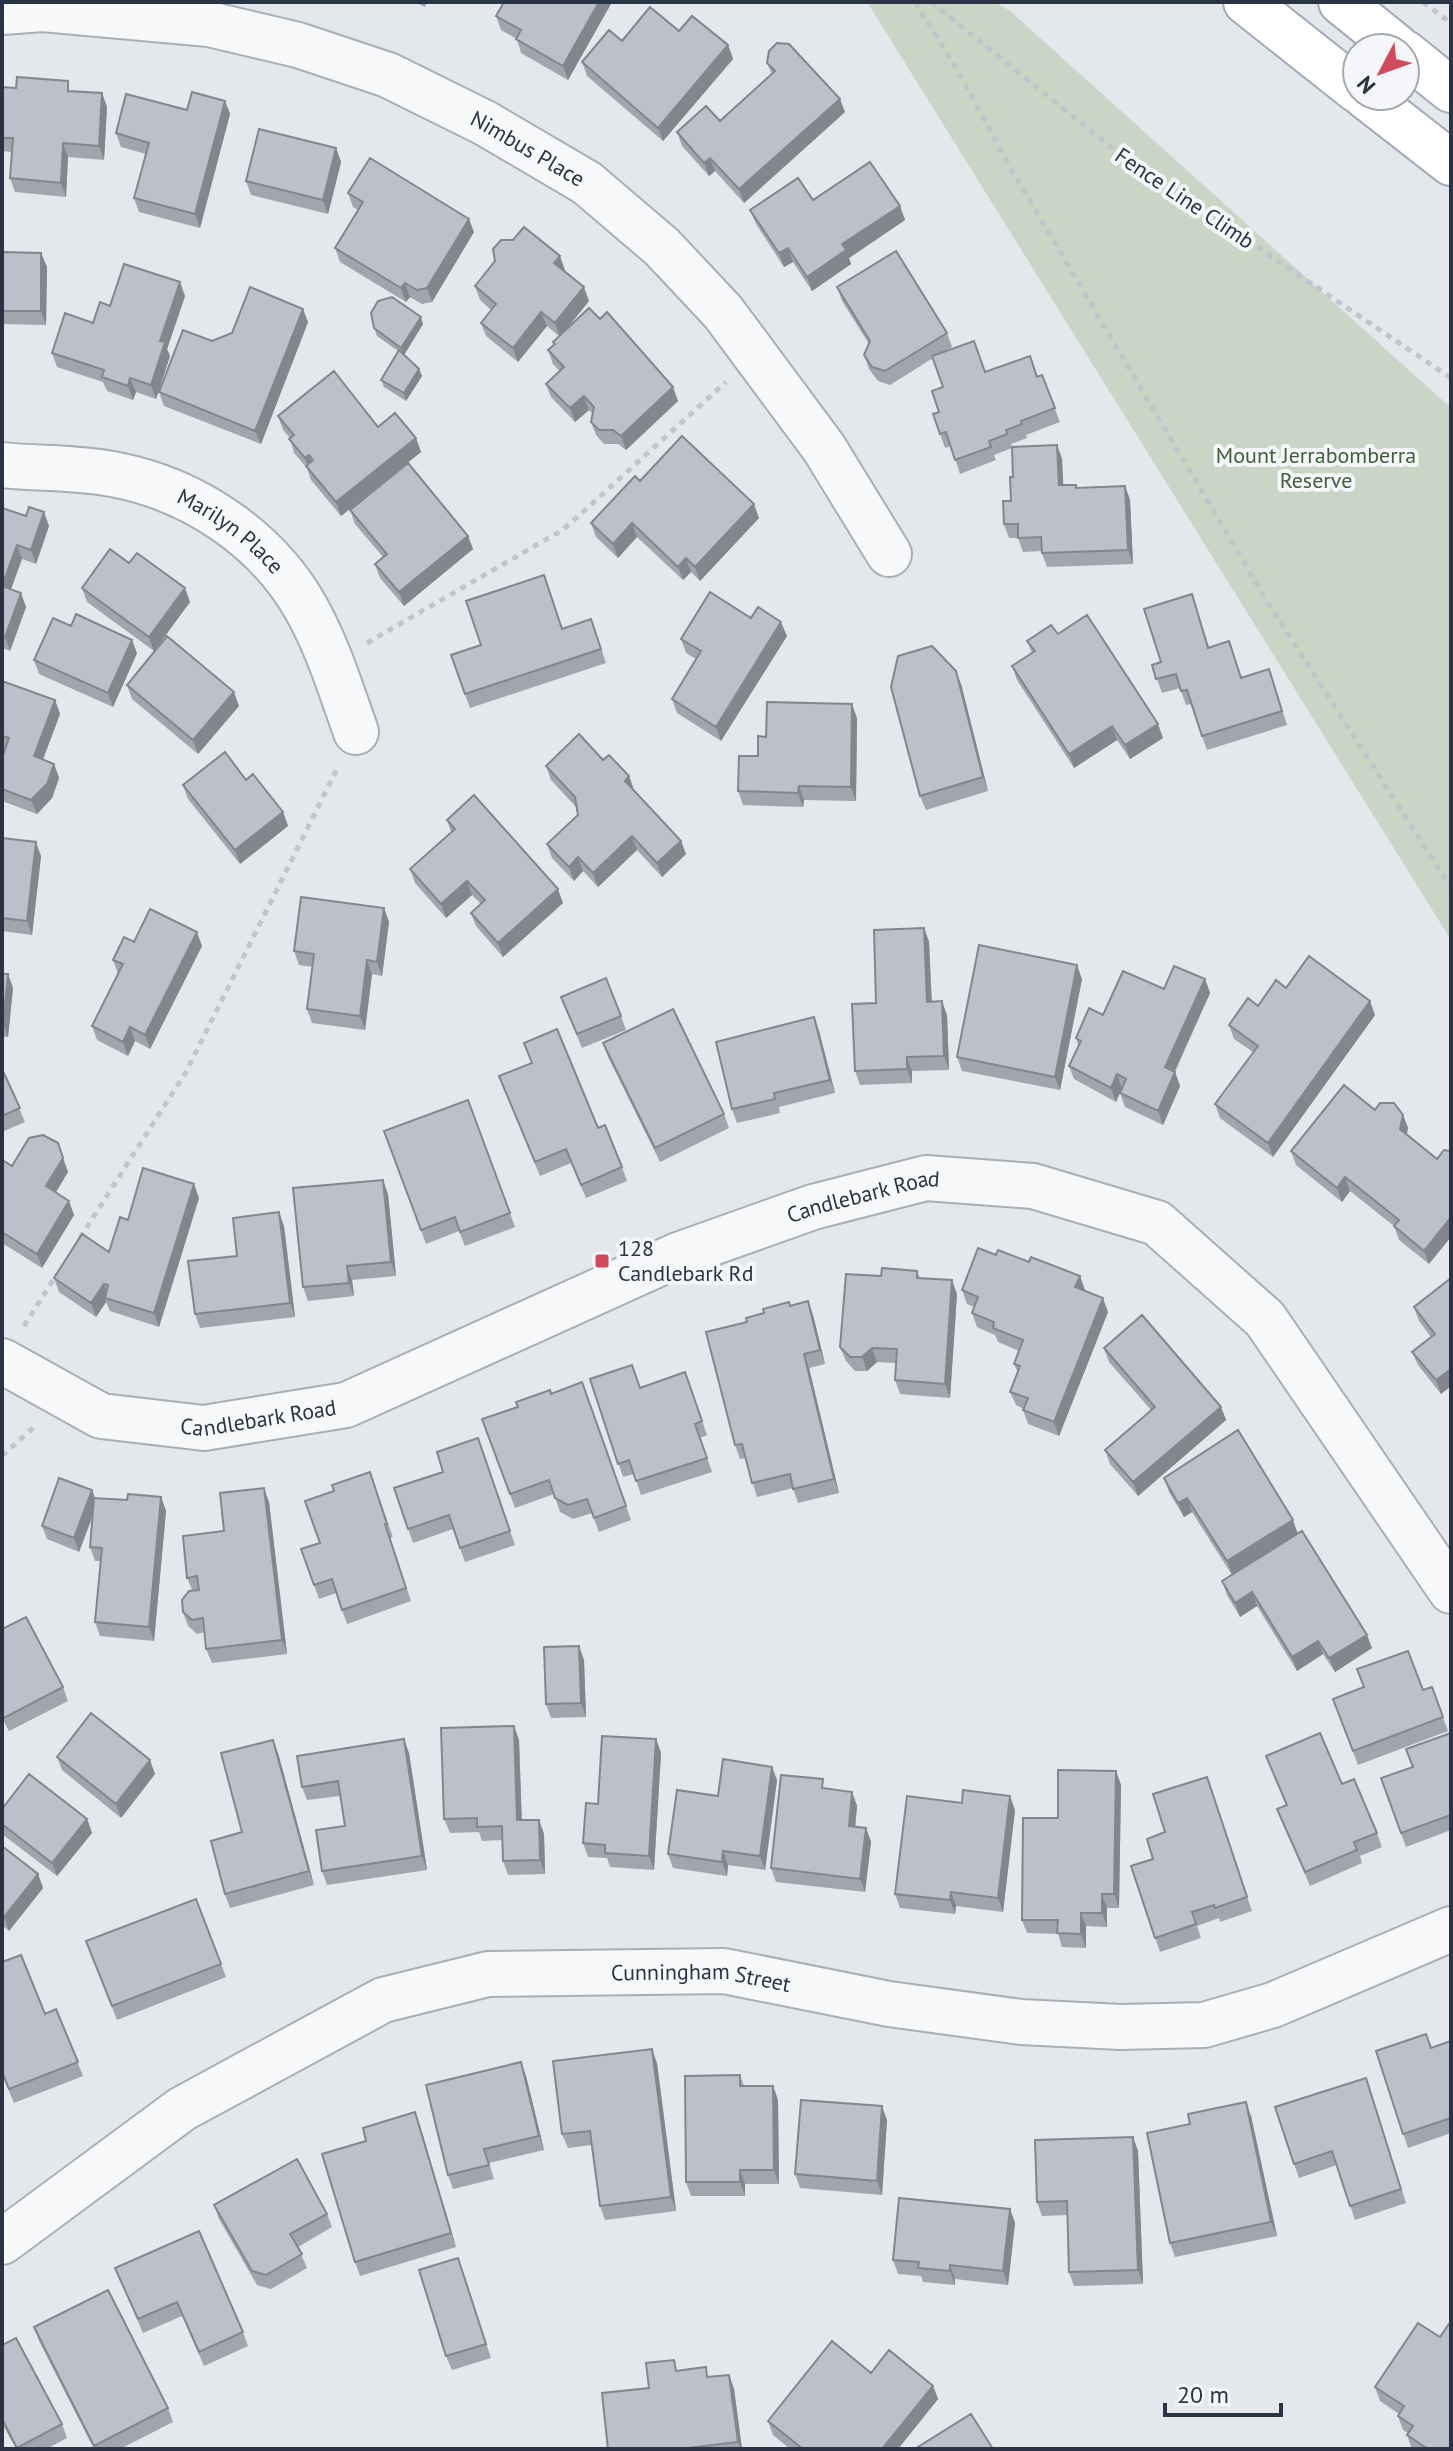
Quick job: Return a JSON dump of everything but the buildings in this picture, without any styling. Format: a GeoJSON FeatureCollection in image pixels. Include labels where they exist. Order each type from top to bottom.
{"type":"FeatureCollection","features":[{"type":"Feature","properties":{"kind":"main road"},"geometry":{"type":"LineString","coordinates":[[1246,2],[1341,77]]}},
{"type":"Feature","properties":{"kind":"main road"},"geometry":{"type":"LineString","coordinates":[[1341,2],[1378,32]]}},
{"type":"Feature","properties":{"kind":"main road"},"geometry":{"type":"LineString","coordinates":[[1421,66],[1451,90]]}},
{"type":"Feature","properties":{"kind":"main road"},"geometry":{"type":"LineString","coordinates":[[1386,112],[1451,163]]}},
{"type":"Feature","properties":{"kind":"street","name":"Nimbus Place"},"geometry":{"type":"LineString","coordinates":[[2,12],[43,9],[209,24],[298,45],[388,75],[485,123],[587,183],[662,247],[723,312],[824,448],[889,554]]}},
{"type":"Feature","properties":{"kind":"street","name":"Marilyn Place"},"geometry":{"type":"LineString","coordinates":[[2,465],[117,475],[164,487],[206,509],[243,534],[277,567],[305,606],[332,663],[356,732]]}},
{"type":"Feature","properties":{"kind":"street","name":"Candlebark Road"},"geometry":{"type":"LineString","coordinates":[[12,1345],[101,1416],[204,1428],[346,1405],[678,1255],[813,1207],[926,1178],[1033,1186],[1157,1223],[1265,1319],[1451,1591]]}},
{"type":"Feature","properties":{"kind":"street","name":"Cunningham Street"},"geometry":{"type":"LineString","coordinates":[[7,2224],[182,2109],[383,2000],[488,1974],[724,1971],[889,2004],[1021,2022],[1121,2027],[1204,2025],[1273,2005],[1451,1929]]}},
{"type":"Feature","properties":{"kind":"path"},"geometry":{"type":"LineString","coordinates":[[915,2],[1265,598],[1451,888]]}},
{"type":"Feature","properties":{"kind":"path","name":"Fence Line Climb"},"geometry":{"type":"LineString","coordinates":[[931,2],[1121,155],[1451,378]]}},
{"type":"Feature","properties":{"kind":"path"},"geometry":{"type":"LineString","coordinates":[[1423,2],[1451,23]]}},
{"type":"Feature","properties":{"kind":"path"},"geometry":{"type":"LineString","coordinates":[[332,663],[564,529],[756,354]]}},
{"type":"Feature","properties":{"kind":"path"},"geometry":{"type":"LineString","coordinates":[[80,1239],[186,1072],[356,732]]}},
{"type":"Feature","properties":{"kind":"path"},"geometry":{"type":"LineString","coordinates":[[12,1345],[63,1264]]}},
{"type":"Feature","properties":{"kind":"green space","name":"Mount Jerrabomberra Reserve"},"geometry":{"type":"Polygon","coordinates":[[[867,2],[994,2],[1009,10],[1451,408],[1451,940],[867,2]]]}},
{"type":"Feature","properties":{"kind":"place","name":"128 Candlebark Rd"},"geometry":{"type":"Point","coordinates":[602,1261]}}]}
